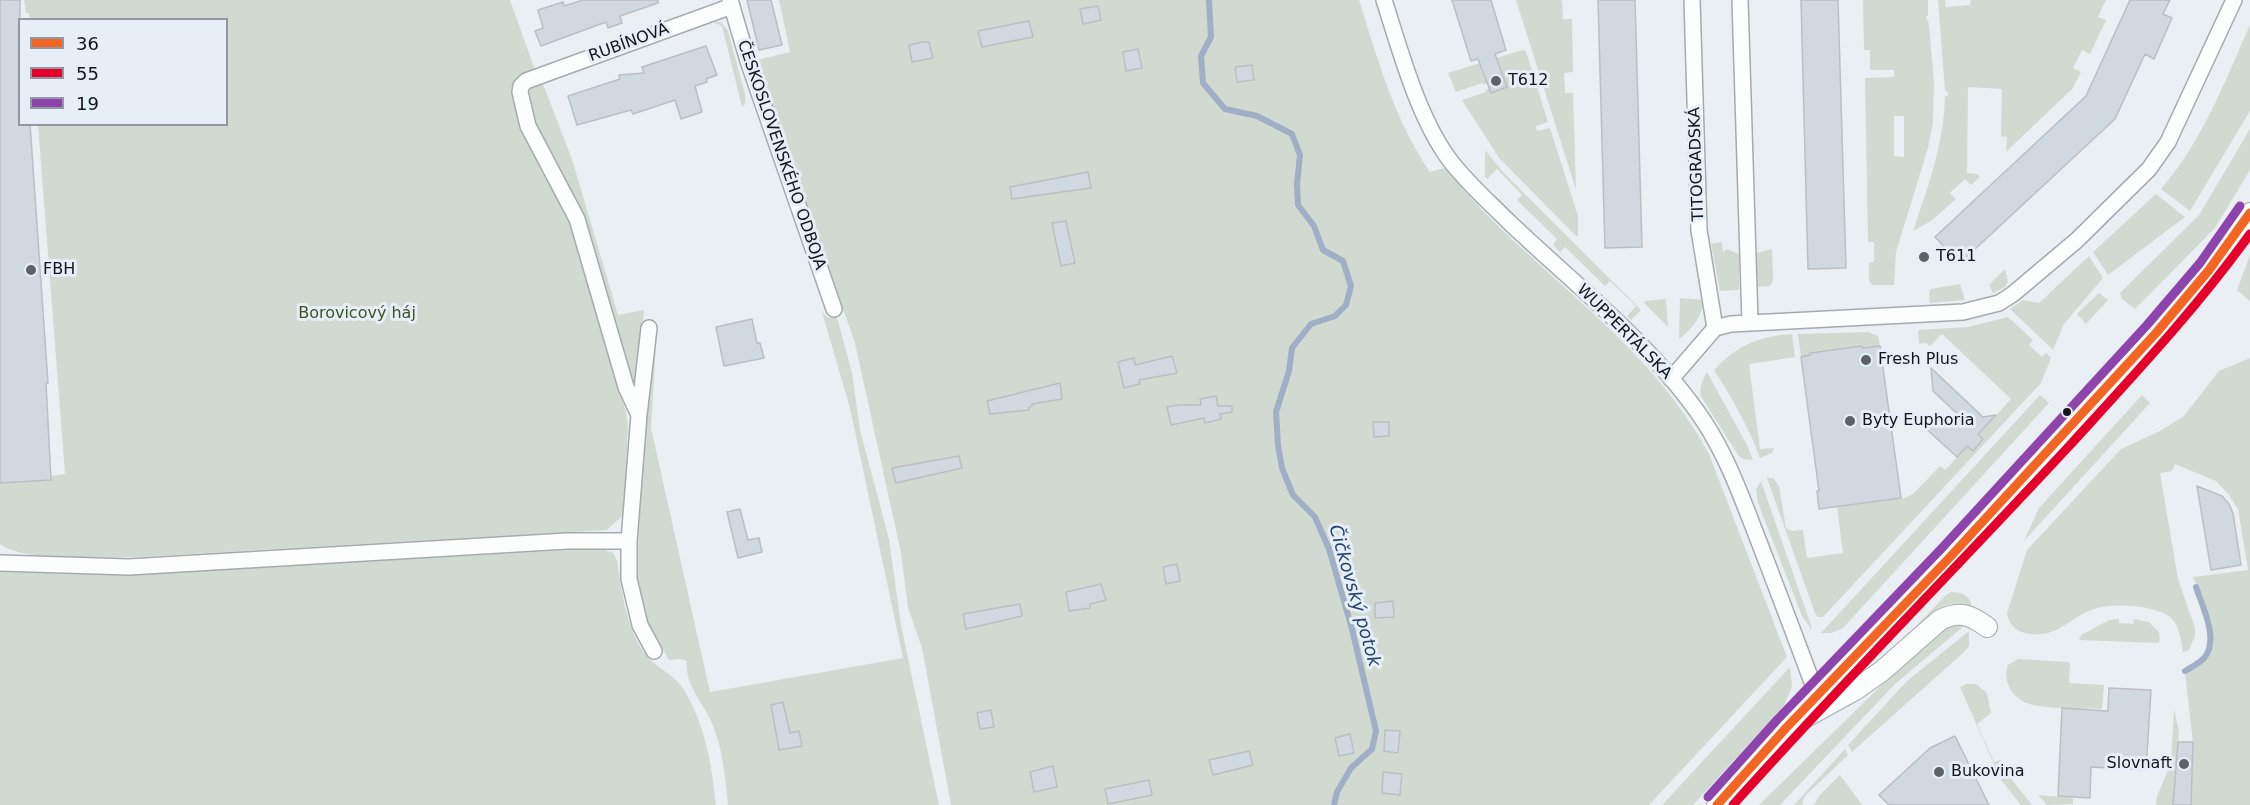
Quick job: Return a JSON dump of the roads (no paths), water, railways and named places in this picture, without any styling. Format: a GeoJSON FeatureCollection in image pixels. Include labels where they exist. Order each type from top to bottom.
{"type":"FeatureCollection","features":[{"type":"Feature","properties":{"kind":"street","name":"WUPPERTÁLSKA"},"geometry":{"type":"LineString","coordinates":[[1384,0],[1404,63],[1423,110],[1449,159],[1493,206],[1637,342],[1671,379],[1717,442],[1735,478],[1817,696]]}},
{"type":"Feature","properties":{"kind":"street","name":"TITOGRADSKÁ"},"geometry":{"type":"LineString","coordinates":[[1692,0],[1699,230],[1715,328]]}},
{"type":"Feature","properties":{"kind":"street"},"geometry":{"type":"LineString","coordinates":[[1740,0],[1750,322]]}},
{"type":"Feature","properties":{"kind":"street"},"geometry":{"type":"LineString","coordinates":[[1671,379],[1715,328],[1750,322],[1963,312],[1999,303],[2013,294],[2077,240],[2160,156],[2185,108],[2234,0]]}},
{"type":"Feature","properties":{"kind":"street","name":"RUBÍNOVÁ"},"geometry":{"type":"LineString","coordinates":[[639,415],[626,387],[577,219],[528,126],[520,92],[521,86],[526,81],[731,3]]}},
{"type":"Feature","properties":{"kind":"street","name":"ČESKOSLOVENSKÉHO ODBOJA"},"geometry":{"type":"LineString","coordinates":[[731,3],[752,73],[834,309]]}},
{"type":"Feature","properties":{"kind":"street"},"geometry":{"type":"LineString","coordinates":[[1717,805],[1786,728],[1951,556],[2156,333],[2209,270],[2250,213]]}},
{"type":"Feature","properties":{"kind":"street"},"geometry":{"type":"LineString","coordinates":[[649,328],[639,415],[629,541],[631,591],[640,625],[654,651]]}},
{"type":"Feature","properties":{"kind":"street"},"geometry":{"type":"LineString","coordinates":[[0,563],[129,567],[567,541],[629,541]]}},
{"type":"Feature","properties":{"kind":"street"},"geometry":{"type":"LineString","coordinates":[[1786,728],[1855,690],[1882,671],[1947,616],[1965,614],[1972,616],[1987,627]]}},
{"type":"Feature","properties":{"kind":"waterway","name":"Čičkovský potok"},"geometry":{"type":"LineString","coordinates":[[1209,0],[1211,37],[1201,56],[1203,83],[1225,109],[1257,116],[1292,134],[1300,155],[1297,184],[1298,205],[1314,226],[1323,250],[1343,261],[1351,286],[1346,305],[1335,316],[1311,324],[1292,348],[1289,371],[1276,412],[1282,468],[1293,495],[1315,517],[1329,549],[1352,629],[1376,731],[1372,749],[1351,768],[1337,792],[1334,805]]}},
{"type":"Feature","properties":{"kind":"waterway"},"geometry":{"type":"LineString","coordinates":[[2185,671],[2205,657],[2209,649],[2208,622],[2196,587]]}},
{"type":"Feature","properties":{"kind":"place","name":"T612"},"geometry":{"type":"Point","coordinates":[1496,81]}},
{"type":"Feature","properties":{"kind":"place","name":"T611"},"geometry":{"type":"Point","coordinates":[1924,257]}},
{"type":"Feature","properties":{"kind":"place","name":"FBH"},"geometry":{"type":"Point","coordinates":[31,270]}},
{"type":"Feature","properties":{"kind":"place","name":"Fresh Plus"},"geometry":{"type":"Point","coordinates":[1866,360]}},
{"type":"Feature","properties":{"kind":"place","name":"Byty Euphoria"},"geometry":{"type":"Point","coordinates":[1850,421]}},
{"type":"Feature","properties":{"kind":"place","name":"Slovnaft"},"geometry":{"type":"Point","coordinates":[2184,764]}},
{"type":"Feature","properties":{"kind":"place","name":"Bukovina"},"geometry":{"type":"Point","coordinates":[1939,772]}},
{"type":"Feature","properties":{"kind":"park label","name":"Borovicový háj"},"geometry":{"type":"Point","coordinates":[357,314]}}]}
